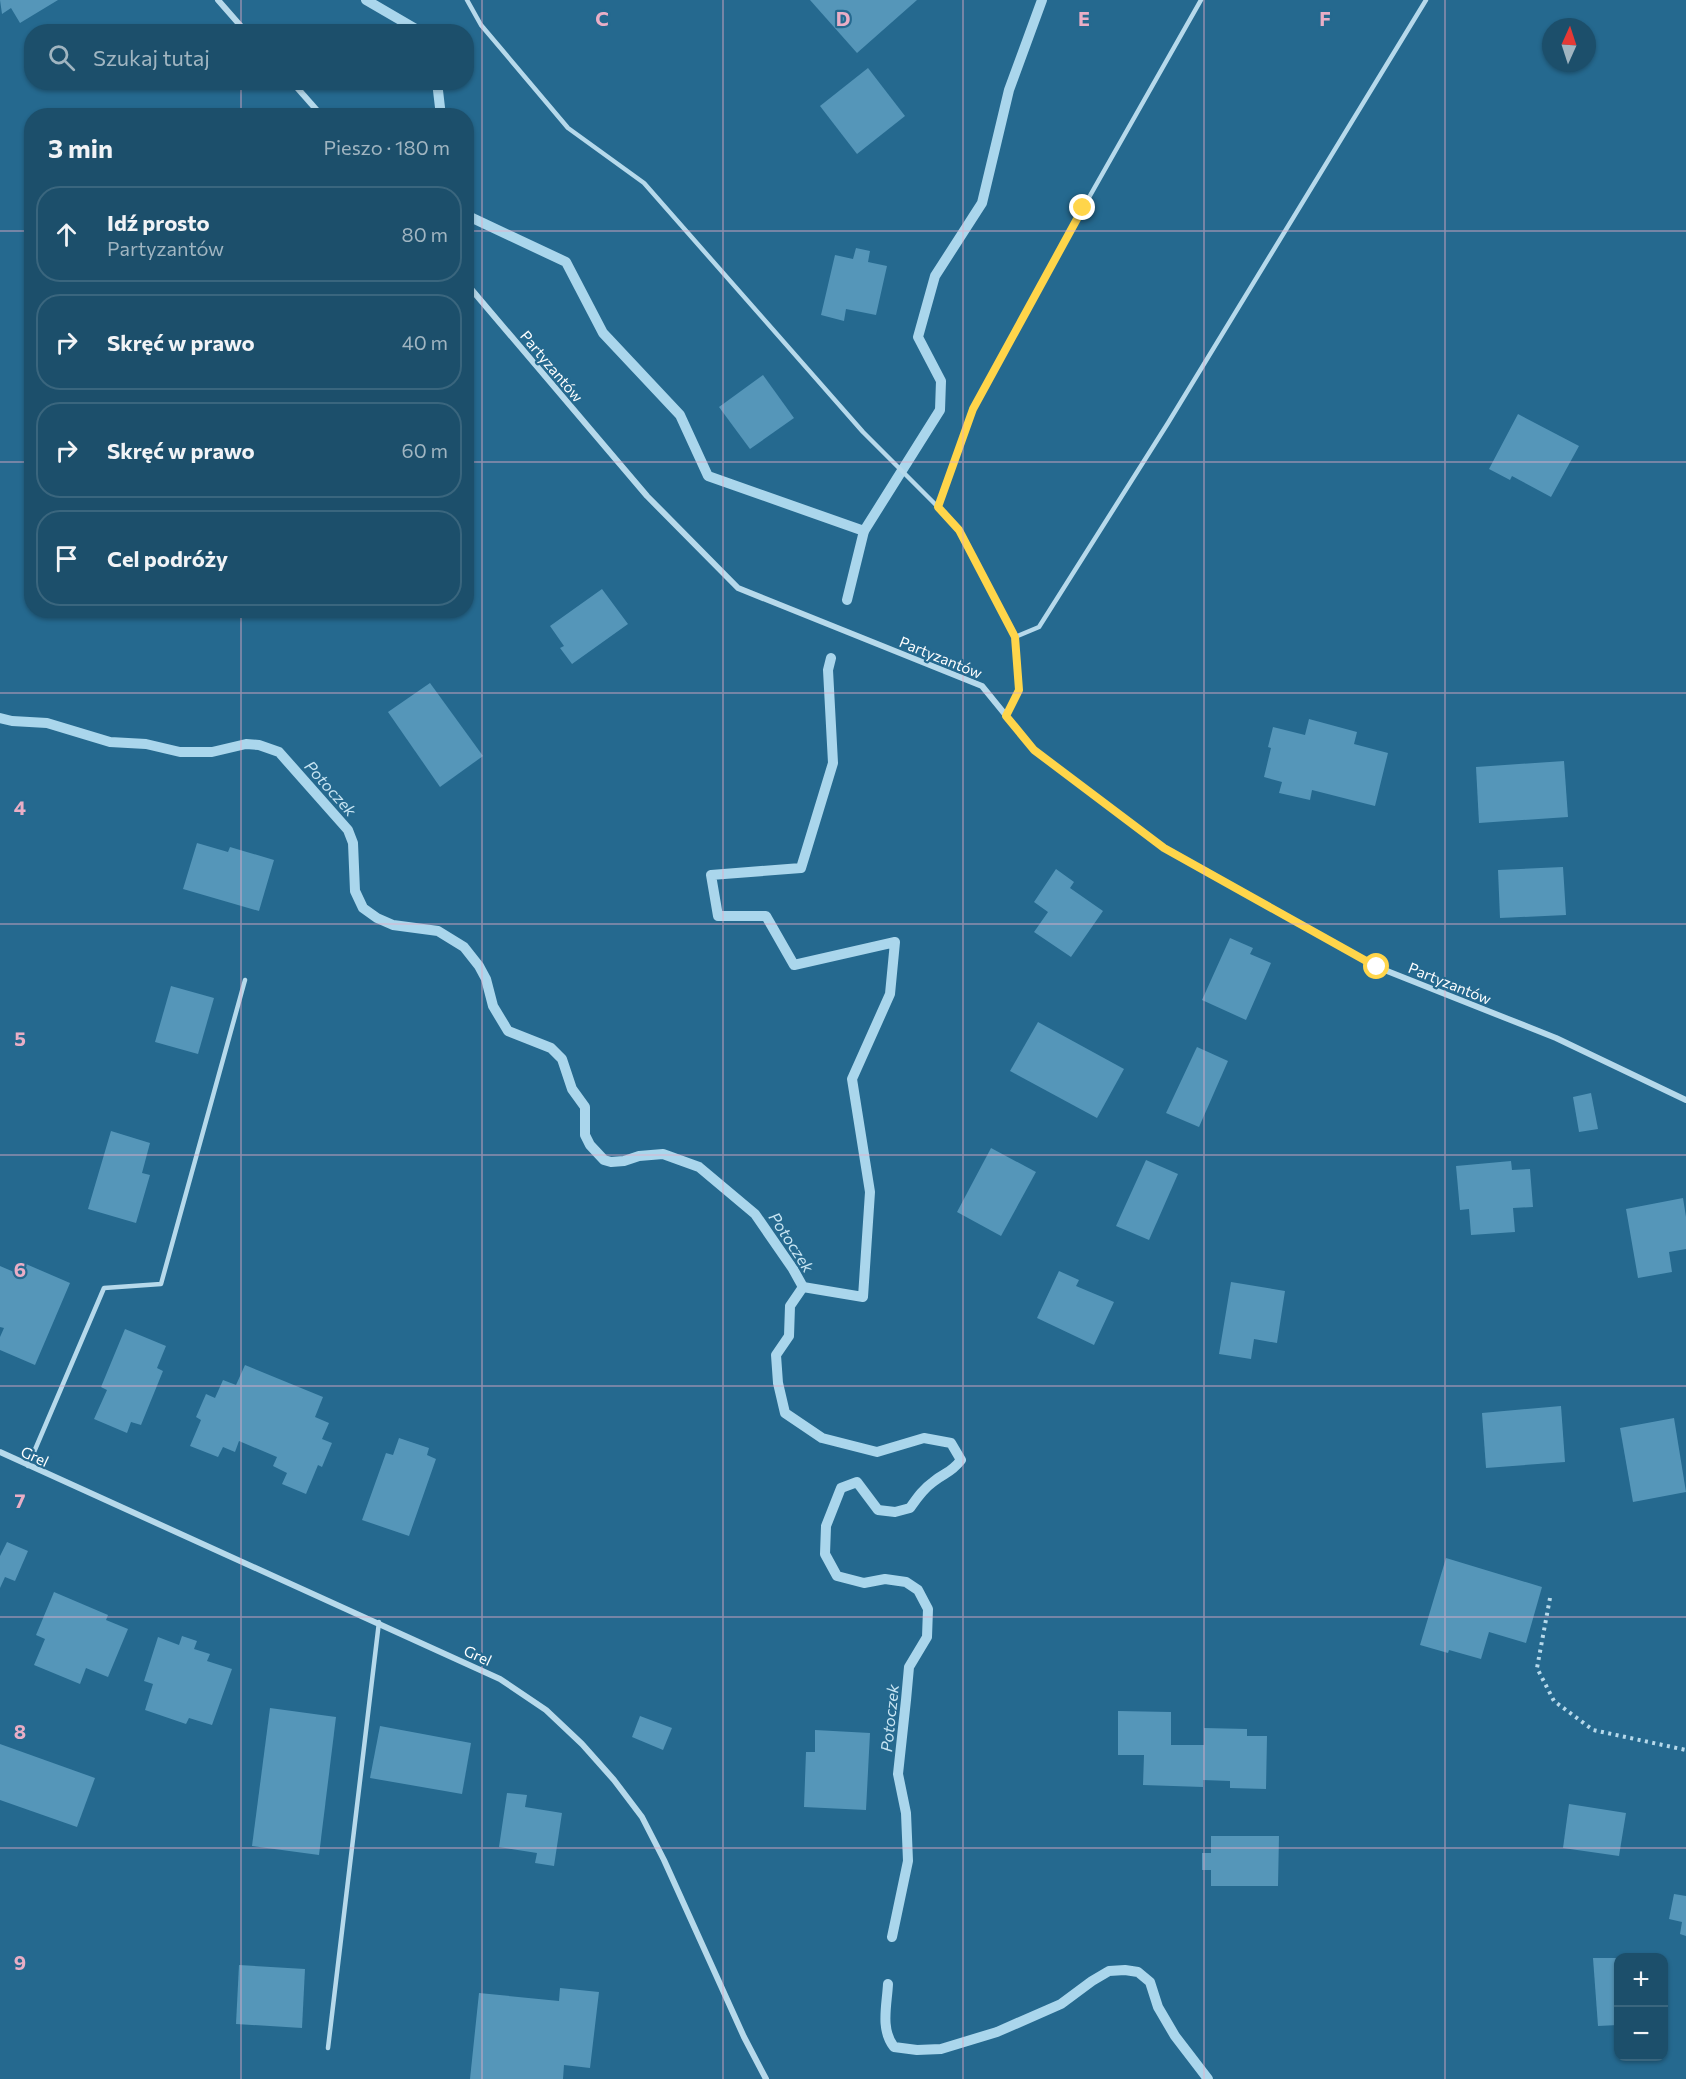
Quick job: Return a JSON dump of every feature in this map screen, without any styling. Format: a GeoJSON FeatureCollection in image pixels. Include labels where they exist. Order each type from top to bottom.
{"type":"FeatureCollection","features":[{"type":"Feature","properties":{"kind":"street"},"geometry":{"type":"LineString","coordinates":[[218,0],[239,24]]}},
{"type":"Feature","properties":{"kind":"street"},"geometry":{"type":"LineString","coordinates":[[299,90],[315,108]]}},
{"type":"Feature","properties":{"kind":"street","name":"Partyzantów"},"geometry":{"type":"LineString","coordinates":[[474,292],[647,496],[738,588],[982,686],[1034,750],[1164,848],[1377,967],[1556,1038],[1686,1100]]}},
{"type":"Feature","properties":{"kind":"street","name":"Grel"},"geometry":{"type":"LineString","coordinates":[[0,1452],[500,1678],[546,1710],[582,1744],[614,1780],[642,1817],[664,1860],[744,2037],[766,2079]]}},
{"type":"Feature","properties":{"kind":"lane"},"geometry":{"type":"LineString","coordinates":[[467,0],[481,24],[568,128],[644,183],[863,432],[959,530],[1015,637],[1019,690],[1006,716]]}},
{"type":"Feature","properties":{"kind":"lane"},"geometry":{"type":"LineString","coordinates":[[938,507],[973,409],[1089,197],[1201,0]]}},
{"type":"Feature","properties":{"kind":"lane"},"geometry":{"type":"LineString","coordinates":[[1015,637],[1039,627],[1168,423],[1426,0]]}},
{"type":"Feature","properties":{"kind":"lane"},"geometry":{"type":"LineString","coordinates":[[28,1466],[104,1288],[161,1284],[245,980]]}},
{"type":"Feature","properties":{"kind":"lane"},"geometry":{"type":"LineString","coordinates":[[328,2048],[379,1622]]}},
{"type":"Feature","properties":{"kind":"path"},"geometry":{"type":"LineString","coordinates":[[1550,1598],[1537,1668],[1554,1701],[1593,1730],[1686,1750]]}},
{"type":"Feature","properties":{"kind":"building"},"geometry":{"type":"Polygon","coordinates":[[[0,0],[58,0],[20,23],[11,8],[2,14],[0,0]]]}},
{"type":"Feature","properties":{"kind":"building"},"geometry":{"type":"Polygon","coordinates":[[[810,0],[917,0],[857,53],[810,0]]]}},
{"type":"Feature","properties":{"kind":"building"},"geometry":{"type":"Polygon","coordinates":[[[868,68],[905,116],[857,154],[820,106],[868,68]]]}},
{"type":"Feature","properties":{"kind":"building"},"geometry":{"type":"Polygon","coordinates":[[[856,248],[870,251],[868,262],[887,266],[876,315],[846,309],[844,321],[821,315],[835,255],[853,259],[856,248]]]}},
{"type":"Feature","properties":{"kind":"building"},"geometry":{"type":"Polygon","coordinates":[[[763,375],[794,418],[750,449],[719,407],[763,375]]]}},
{"type":"Feature","properties":{"kind":"building"},"geometry":{"type":"Polygon","coordinates":[[[1518,414],[1579,446],[1551,497],[1512,476],[1510,480],[1489,469],[1518,414]]]}},
{"type":"Feature","properties":{"kind":"building"},"geometry":{"type":"Polygon","coordinates":[[[602,589],[628,624],[572,664],[560,648],[564,646],[550,626],[602,589]]]}},
{"type":"Feature","properties":{"kind":"building"},"geometry":{"type":"Polygon","coordinates":[[[430,683],[483,756],[440,787],[388,712],[430,683]]]}},
{"type":"Feature","properties":{"kind":"building"},"geometry":{"type":"Polygon","coordinates":[[[1309,719],[1357,732],[1354,744],[1388,753],[1375,806],[1312,790],[1310,800],[1279,793],[1282,782],[1264,777],[1273,727],[1305,735],[1309,719]]]}},
{"type":"Feature","properties":{"kind":"building"},"geometry":{"type":"Polygon","coordinates":[[[1564,761],[1568,817],[1479,823],[1476,767],[1564,761]]]}},
{"type":"Feature","properties":{"kind":"building"},"geometry":{"type":"Polygon","coordinates":[[[197,843],[228,852],[230,847],[274,860],[259,911],[183,889],[197,843]]]}},
{"type":"Feature","properties":{"kind":"building"},"geometry":{"type":"Polygon","coordinates":[[[1563,867],[1566,915],[1500,918],[1498,870],[1563,867]]]}},
{"type":"Feature","properties":{"kind":"building"},"geometry":{"type":"Polygon","coordinates":[[[1056,869],[1074,882],[1070,888],[1103,911],[1071,957],[1034,932],[1048,912],[1034,902],[1056,869]]]}},
{"type":"Feature","properties":{"kind":"building"},"geometry":{"type":"Polygon","coordinates":[[[1230,938],[1253,948],[1250,954],[1271,963],[1246,1020],[1202,1000],[1230,938]]]}},
{"type":"Feature","properties":{"kind":"building"},"geometry":{"type":"Polygon","coordinates":[[[171,986],[214,998],[198,1054],[155,1042],[171,986]]]}},
{"type":"Feature","properties":{"kind":"building"},"geometry":{"type":"Polygon","coordinates":[[[1038,1022],[1124,1069],[1097,1118],[1010,1071],[1038,1022]]]}},
{"type":"Feature","properties":{"kind":"building"},"geometry":{"type":"Polygon","coordinates":[[[1197,1047],[1228,1061],[1199,1127],[1166,1113],[1197,1047]]]}},
{"type":"Feature","properties":{"kind":"building"},"geometry":{"type":"Polygon","coordinates":[[[1591,1093],[1598,1129],[1579,1132],[1573,1097],[1591,1093]]]}},
{"type":"Feature","properties":{"kind":"building"},"geometry":{"type":"Polygon","coordinates":[[[111,1131],[150,1143],[142,1173],[150,1175],[136,1223],[88,1209],[111,1131]]]}},
{"type":"Feature","properties":{"kind":"building"},"geometry":{"type":"Polygon","coordinates":[[[991,1148],[1036,1172],[1001,1236],[957,1212],[991,1148]]]}},
{"type":"Feature","properties":{"kind":"building"},"geometry":{"type":"Polygon","coordinates":[[[1146,1160],[1178,1174],[1149,1240],[1116,1226],[1146,1160]]]}},
{"type":"Feature","properties":{"kind":"building"},"geometry":{"type":"Polygon","coordinates":[[[1511,1161],[1512,1170],[1530,1169],[1533,1207],[1513,1208],[1515,1232],[1471,1235],[1469,1209],[1460,1210],[1456,1166],[1511,1161]]]}},
{"type":"Feature","properties":{"kind":"building"},"geometry":{"type":"Polygon","coordinates":[[[1683,1198],[1686,1217],[1686,1249],[1669,1252],[1672,1272],[1638,1278],[1626,1209],[1683,1198]]]}},
{"type":"Feature","properties":{"kind":"building"},"geometry":{"type":"Polygon","coordinates":[[[19,1261],[70,1283],[35,1365],[0,1350],[0,1337],[4,1328],[0,1327],[0,1266],[14,1272],[19,1261]]]}},
{"type":"Feature","properties":{"kind":"building"},"geometry":{"type":"Polygon","coordinates":[[[1059,1271],[1079,1280],[1076,1286],[1114,1302],[1094,1345],[1037,1318],[1059,1271]]]}},
{"type":"Feature","properties":{"kind":"building"},"geometry":{"type":"Polygon","coordinates":[[[1231,1282],[1285,1291],[1277,1343],[1254,1339],[1251,1359],[1219,1354],[1231,1282]]]}},
{"type":"Feature","properties":{"kind":"building"},"geometry":{"type":"Polygon","coordinates":[[[125,1329],[166,1346],[157,1368],[163,1371],[141,1425],[131,1422],[127,1433],[94,1419],[107,1390],[101,1387],[125,1329]]]}},
{"type":"Feature","properties":{"kind":"building"},"geometry":{"type":"Polygon","coordinates":[[[245,1365],[323,1397],[315,1417],[329,1423],[322,1439],[332,1443],[322,1467],[318,1465],[306,1494],[282,1484],[287,1473],[273,1466],[277,1457],[239,1441],[235,1452],[223,1447],[218,1457],[190,1446],[201,1420],[196,1417],[206,1394],[215,1398],[223,1380],[236,1385],[245,1365]]]}},
{"type":"Feature","properties":{"kind":"building"},"geometry":{"type":"Polygon","coordinates":[[[1561,1406],[1565,1462],[1486,1468],[1482,1413],[1561,1406]]]}},
{"type":"Feature","properties":{"kind":"building"},"geometry":{"type":"Polygon","coordinates":[[[1674,1418],[1686,1492],[1633,1502],[1620,1428],[1674,1418]]]}},
{"type":"Feature","properties":{"kind":"building"},"geometry":{"type":"Polygon","coordinates":[[[399,1438],[429,1448],[427,1455],[436,1459],[409,1536],[362,1520],[386,1453],[393,1455],[399,1438]]]}},
{"type":"Feature","properties":{"kind":"building"},"geometry":{"type":"Polygon","coordinates":[[[7,1542],[28,1551],[15,1581],[5,1577],[0,1588],[0,1556],[7,1542]]]}},
{"type":"Feature","properties":{"kind":"building"},"geometry":{"type":"Polygon","coordinates":[[[1446,1558],[1542,1587],[1526,1643],[1489,1632],[1481,1659],[1420,1645],[1446,1558]]]}},
{"type":"Feature","properties":{"kind":"building"},"geometry":{"type":"Polygon","coordinates":[[[54,1592],[108,1615],[106,1620],[128,1629],[108,1677],[86,1668],[80,1684],[34,1665],[45,1639],[36,1635],[54,1592]]]}},
{"type":"Feature","properties":{"kind":"building"},"geometry":{"type":"Polygon","coordinates":[[[182,1636],[197,1641],[194,1649],[210,1654],[207,1661],[232,1669],[212,1725],[189,1718],[186,1724],[145,1710],[153,1684],[144,1681],[158,1637],[179,1645],[182,1636]]]}},
{"type":"Feature","properties":{"kind":"building"},"geometry":{"type":"Polygon","coordinates":[[[270,1708],[336,1717],[319,1855],[252,1846],[270,1708]]]}},
{"type":"Feature","properties":{"kind":"building"},"geometry":{"type":"Polygon","coordinates":[[[1118,1711],[1171,1712],[1171,1745],[1204,1745],[1204,1728],[1247,1729],[1247,1736],[1267,1736],[1266,1789],[1230,1788],[1230,1781],[1203,1780],[1203,1787],[1143,1785],[1144,1755],[1118,1755],[1118,1711]]]}},
{"type":"Feature","properties":{"kind":"building"},"geometry":{"type":"Polygon","coordinates":[[[640,1716],[672,1728],[663,1750],[632,1737],[640,1716]]]}},
{"type":"Feature","properties":{"kind":"building"},"geometry":{"type":"Polygon","coordinates":[[[380,1726],[471,1743],[462,1794],[370,1778],[380,1726]]]}},
{"type":"Feature","properties":{"kind":"building"},"geometry":{"type":"Polygon","coordinates":[[[815,1730],[870,1733],[866,1810],[804,1807],[806,1752],[815,1752],[815,1730]]]}},
{"type":"Feature","properties":{"kind":"building"},"geometry":{"type":"Polygon","coordinates":[[[0,1744],[95,1778],[77,1827],[0,1800],[0,1744]]]}},
{"type":"Feature","properties":{"kind":"building"},"geometry":{"type":"Polygon","coordinates":[[[507,1793],[527,1795],[525,1807],[562,1813],[554,1866],[535,1863],[537,1853],[499,1847],[507,1793]]]}},
{"type":"Feature","properties":{"kind":"building"},"geometry":{"type":"Polygon","coordinates":[[[1569,1804],[1626,1813],[1619,1856],[1563,1848],[1569,1804]]]}},
{"type":"Feature","properties":{"kind":"building"},"geometry":{"type":"Polygon","coordinates":[[[1211,1836],[1279,1836],[1278,1886],[1211,1886],[1211,1870],[1202,1870],[1202,1853],[1211,1853],[1211,1836]]]}},
{"type":"Feature","properties":{"kind":"building"},"geometry":{"type":"Polygon","coordinates":[[[1674,1894],[1686,1896],[1686,1936],[1680,1934],[1682,1922],[1669,1919],[1674,1894]]]}},
{"type":"Feature","properties":{"kind":"building"},"geometry":{"type":"Polygon","coordinates":[[[1593,1958],[1614,1958],[1614,2025],[1598,2026],[1593,1958]]]}},
{"type":"Feature","properties":{"kind":"building"},"geometry":{"type":"Polygon","coordinates":[[[239,1965],[305,1969],[302,2028],[236,2024],[239,1965]]]}},
{"type":"Feature","properties":{"kind":"building"},"geometry":{"type":"Polygon","coordinates":[[[560,1988],[599,1992],[590,2068],[564,2065],[563,2079],[470,2079],[479,1993],[559,2001],[560,1988]]]}},
{"type":"Feature","properties":{"kind":"waterway"},"geometry":{"type":"LineString","coordinates":[[366,0],[407,24]]}},
{"type":"Feature","properties":{"kind":"waterway"},"geometry":{"type":"LineString","coordinates":[[847,600],[864,531],[940,410],[941,381],[918,337],[935,276],[982,203],[1009,90],[1042,0]]}},
{"type":"Feature","properties":{"kind":"waterway"},"geometry":{"type":"LineString","coordinates":[[438,90],[440,108]]}},
{"type":"Feature","properties":{"kind":"waterway"},"geometry":{"type":"LineString","coordinates":[[474,219],[566,262],[603,333],[680,415],[708,476],[864,531]]}},
{"type":"Feature","properties":{"kind":"waterway"},"geometry":{"type":"LineString","coordinates":[[803,1287],[863,1297],[870,1192],[852,1079],[890,994],[895,942],[794,965],[766,916],[718,916],[711,875],[801,868],[833,763],[828,670],[831,658]]}},
{"type":"Feature","properties":{"kind":"waterway","name":"Potoczek"},"geometry":{"type":"LineString","coordinates":[[0,718],[47,723],[110,742],[146,744],[180,752],[212,752],[246,744],[259,745],[279,752],[348,830],[353,843],[355,891],[363,908],[393,925],[438,931],[464,947],[486,979],[493,1006],[508,1031],[551,1048],[562,1059],[572,1089],[585,1107],[585,1135],[590,1145],[604,1160],[624,1161],[639,1156],[663,1154],[699,1167],[755,1214],[803,1287]]}},
{"type":"Feature","properties":{"kind":"waterway","name":"Potoczek"},"geometry":{"type":"LineString","coordinates":[[803,1287],[790,1306],[789,1336],[776,1355],[778,1383],[785,1413],[822,1438],[877,1452],[924,1438],[951,1443],[961,1460],[926,1488],[910,1508],[895,1512],[878,1510],[857,1482],[841,1488],[826,1526],[825,1554],[837,1576],[864,1583],[885,1579],[906,1582],[918,1590],[928,1609],[927,1637],[909,1667],[898,1774],[906,1813],[908,1861],[892,1937]]}},
{"type":"Feature","properties":{"kind":"waterway","name":"Potoczek"},"geometry":{"type":"LineString","coordinates":[[888,1984],[886,2025],[894,2047],[917,2050],[941,2049],[997,2032],[1061,2004],[1109,1971],[1138,1972],[1150,1982],[1158,2007],[1175,2036],[1208,2079]]}},
{"type":"Feature","properties":{"kind":"route"},"geometry":{"type":"LineString","coordinates":[[1083,208],[973,409],[938,507],[959,530],[1015,637],[1019,690],[1006,716],[1034,750],[1164,848],[1377,967]]}}]}
